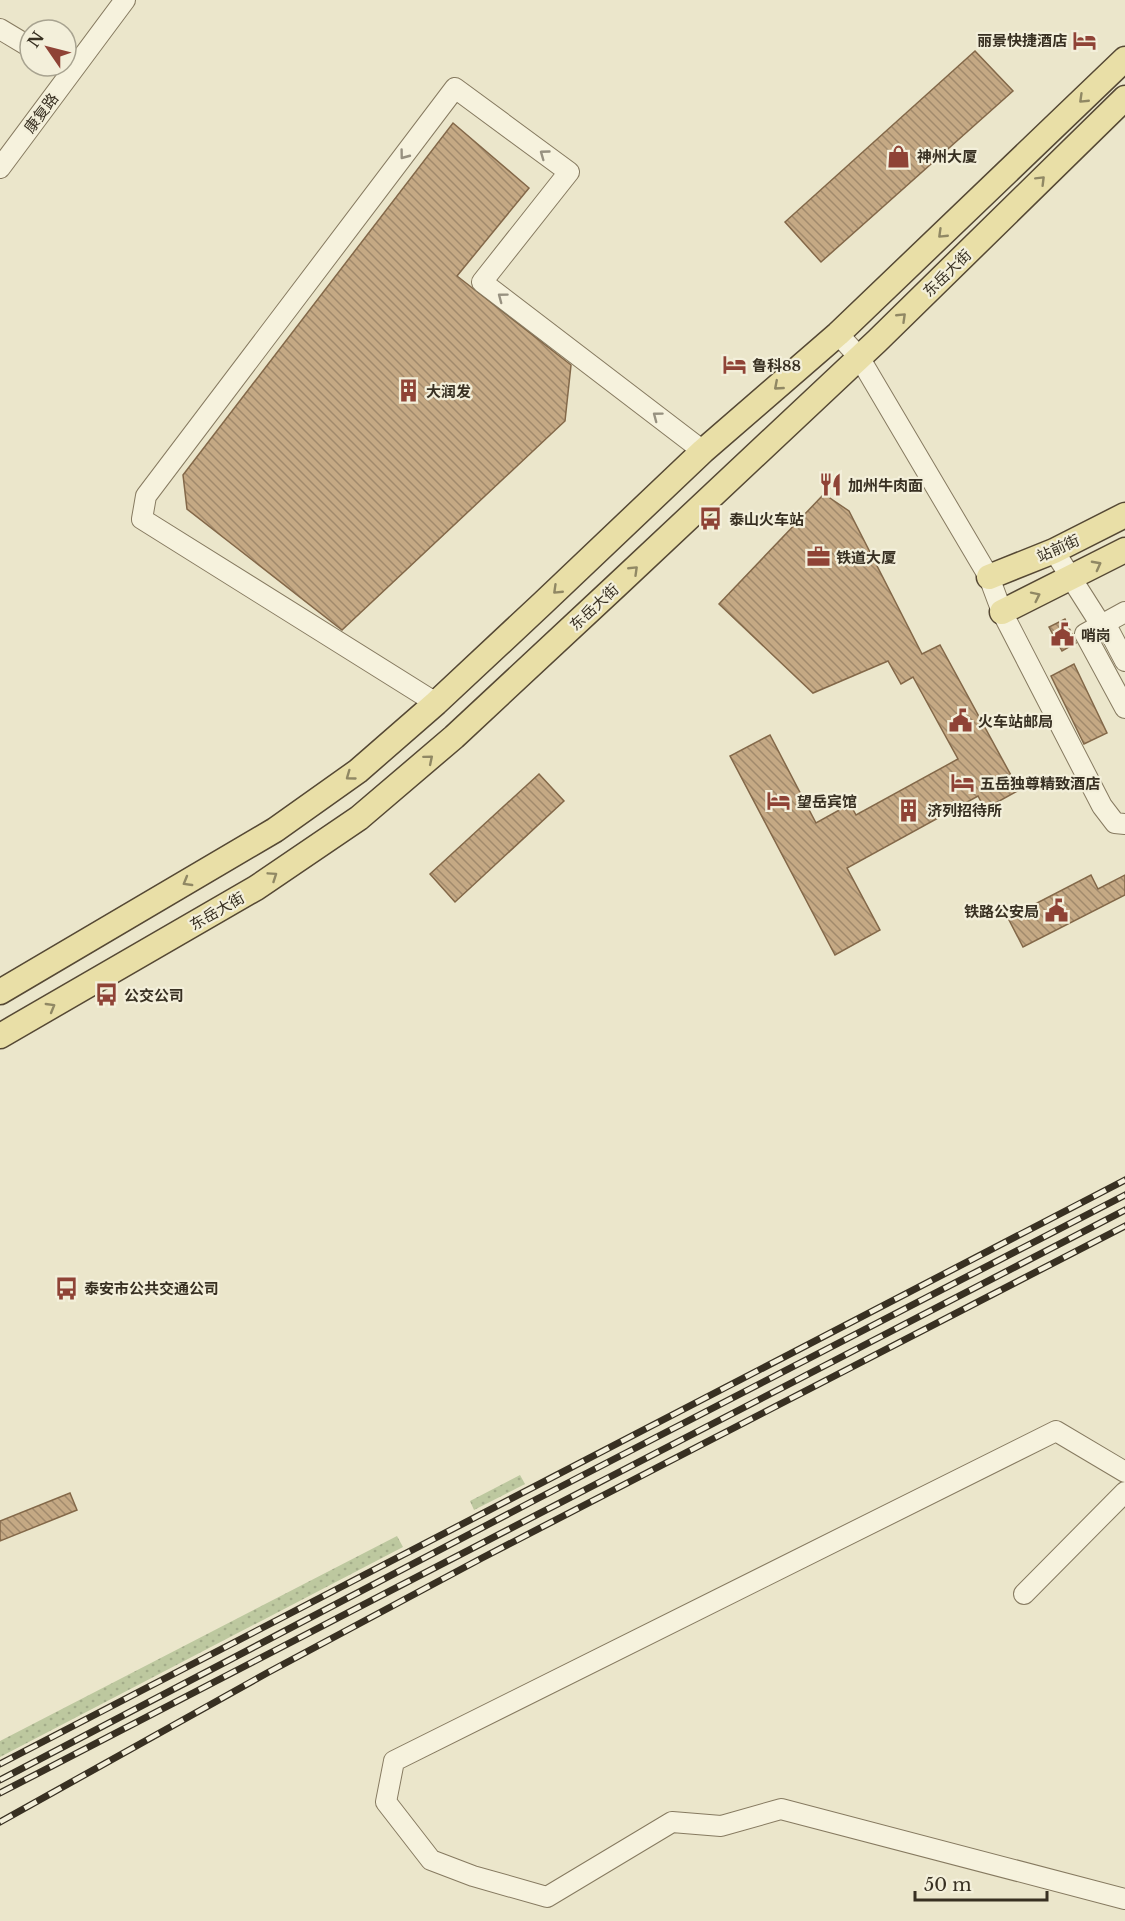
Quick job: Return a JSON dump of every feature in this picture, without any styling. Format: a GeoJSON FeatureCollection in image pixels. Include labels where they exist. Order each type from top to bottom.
{"type":"FeatureCollection","features":[{"type":"Feature","properties":{"kind":"main road","name":"东岳大街"},"geometry":{"type":"LineString","coordinates":[[0,992],[275,830],[358,771],[436,703],[704,451],[838,334],[1125,59]]}},
{"type":"Feature","properties":{"kind":"main road","name":"东岳大街"},"geometry":{"type":"LineString","coordinates":[[0,1036],[256,888],[359,818],[454,737],[886,333],[1125,98]]}},
{"type":"Feature","properties":{"kind":"main road","name":"站前街"},"geometry":{"type":"LineString","coordinates":[[989,577],[1054,551],[1125,515]]}},
{"type":"Feature","properties":{"kind":"main road"},"geometry":{"type":"LineString","coordinates":[[1002,612],[1125,550]]}},
{"type":"Feature","properties":{"kind":"street","name":"康复路"},"geometry":{"type":"LineString","coordinates":[[78,57],[125,0]]}},
{"type":"Feature","properties":{"kind":"street"},"geometry":{"type":"LineString","coordinates":[[0,29],[18,40]]}},
{"type":"Feature","properties":{"kind":"street","name":"康复路"},"geometry":{"type":"LineString","coordinates":[[0,168],[62,78]]}},
{"type":"Feature","properties":{"kind":"street"},"geometry":{"type":"LineString","coordinates":[[436,703],[142,519],[146,496],[455,88],[569,172],[482,282],[704,451]]}},
{"type":"Feature","properties":{"kind":"street"},"geometry":{"type":"LineString","coordinates":[[838,334],[859,357],[989,577],[1002,612],[1102,806],[1115,823],[1125,824]]}},
{"type":"Feature","properties":{"kind":"street"},"geometry":{"type":"LineString","coordinates":[[1054,551],[1070,579],[1113,619],[1125,638]]}},
{"type":"Feature","properties":{"kind":"street"},"geometry":{"type":"LineString","coordinates":[[1113,619],[1125,661]]}},
{"type":"Feature","properties":{"kind":"street"},"geometry":{"type":"LineString","coordinates":[[1113,619],[1125,686]]}},
{"type":"Feature","properties":{"kind":"street"},"geometry":{"type":"LineString","coordinates":[[1113,619],[1085,634],[1125,708]]}},
{"type":"Feature","properties":{"kind":"street"},"geometry":{"type":"LineString","coordinates":[[1125,1472],[1056,1431],[394,1761],[386,1802],[431,1860],[473,1876],[547,1896],[672,1822],[721,1826],[781,1809],[1125,1899]]}},
{"type":"Feature","properties":{"kind":"street"},"geometry":{"type":"LineString","coordinates":[[1024,1594],[1125,1492]]}},
{"type":"Feature","properties":{"kind":"green space"},"geometry":{"type":"Polygon","coordinates":[[[520,1475],[525,1484],[474,1510],[470,1501],[520,1475]]]}},
{"type":"Feature","properties":{"kind":"green space"},"geometry":{"type":"Polygon","coordinates":[[[397,1536],[403,1547],[0,1757],[0,1741],[397,1536]]]}},
{"type":"Feature","properties":{"kind":"building","name":"神州大厦"},"geometry":{"type":"Polygon","coordinates":[[[975,51],[1013,91],[821,262],[785,222],[975,51]]]}},
{"type":"Feature","properties":{"kind":"building","name":"大润发"},"geometry":{"type":"Polygon","coordinates":[[[453,123],[529,188],[457,276],[571,365],[565,421],[342,630],[187,509],[183,475],[453,123]]]}},
{"type":"Feature","properties":{"kind":"building"},"geometry":{"type":"Polygon","coordinates":[[[824,494],[849,511],[922,654],[940,645],[1019,790],[985,809],[978,796],[847,868],[880,930],[835,955],[730,756],[770,735],[816,823],[850,804],[856,815],[958,759],[913,677],[901,684],[888,661],[813,693],[719,604],[824,494]]]}},
{"type":"Feature","properties":{"kind":"building","name":"哨岗"},"geometry":{"type":"Polygon","coordinates":[[[1065,619],[1076,643],[1062,651],[1049,627],[1065,619]]]}},
{"type":"Feature","properties":{"kind":"building"},"geometry":{"type":"Polygon","coordinates":[[[1074,664],[1107,733],[1084,744],[1051,676],[1074,664]]]}},
{"type":"Feature","properties":{"kind":"building"},"geometry":{"type":"Polygon","coordinates":[[[539,774],[564,801],[455,902],[430,874],[539,774]]]}},
{"type":"Feature","properties":{"kind":"building","name":"铁路公安局"},"geometry":{"type":"Polygon","coordinates":[[[1091,875],[1098,889],[1125,875],[1125,895],[1023,947],[1008,918],[1091,875]]]}},
{"type":"Feature","properties":{"kind":"building"},"geometry":{"type":"Polygon","coordinates":[[[70,1493],[77,1510],[0,1541],[0,1521],[70,1493]]]}},
{"type":"Feature","properties":{"kind":"railway"},"geometry":{"type":"LineString","coordinates":[[0,1764],[1125,1180]]}},
{"type":"Feature","properties":{"kind":"railway"},"geometry":{"type":"LineString","coordinates":[[0,1780],[1125,1195]]}},
{"type":"Feature","properties":{"kind":"railway"},"geometry":{"type":"LineString","coordinates":[[0,1793],[1125,1210]]}},
{"type":"Feature","properties":{"kind":"railway"},"geometry":{"type":"LineString","coordinates":[[0,1822],[267,1673],[482,1558],[1125,1226]]}},
{"type":"Feature","properties":{"kind":"place","name":"丽景快捷酒店"},"geometry":{"type":"Point","coordinates":[1085,40]}},
{"type":"Feature","properties":{"kind":"place","name":"神州大厦"},"geometry":{"type":"Point","coordinates":[899,156]}},
{"type":"Feature","properties":{"kind":"place","name":"鲁科88"},"geometry":{"type":"Point","coordinates":[734,365]}},
{"type":"Feature","properties":{"kind":"place","name":"大润发"},"geometry":{"type":"Point","coordinates":[408,391]}},
{"type":"Feature","properties":{"kind":"place","name":"加州牛肉面"},"geometry":{"type":"Point","coordinates":[830,485]}},
{"type":"Feature","properties":{"kind":"place","name":"泰山火车站"},"geometry":{"type":"Point","coordinates":[711,519]}},
{"type":"Feature","properties":{"kind":"place","name":"铁道大厦"},"geometry":{"type":"Point","coordinates":[818,557]}},
{"type":"Feature","properties":{"kind":"place","name":"哨岗"},"geometry":{"type":"Point","coordinates":[1063,635]}},
{"type":"Feature","properties":{"kind":"place","name":"火车站邮局"},"geometry":{"type":"Point","coordinates":[960,721]}},
{"type":"Feature","properties":{"kind":"place","name":"五岳独尊精致酒店"},"geometry":{"type":"Point","coordinates":[962,783]}},
{"type":"Feature","properties":{"kind":"place","name":"望岳宾馆"},"geometry":{"type":"Point","coordinates":[779,801]}},
{"type":"Feature","properties":{"kind":"place","name":"济列招待所"},"geometry":{"type":"Point","coordinates":[909,810]}},
{"type":"Feature","properties":{"kind":"place","name":"铁路公安局"},"geometry":{"type":"Point","coordinates":[1057,911]}},
{"type":"Feature","properties":{"kind":"place","name":"公交公司"},"geometry":{"type":"Point","coordinates":[106,995]}},
{"type":"Feature","properties":{"kind":"place","name":"泰安市公共交通公司"},"geometry":{"type":"Point","coordinates":[66,1288]}}]}
